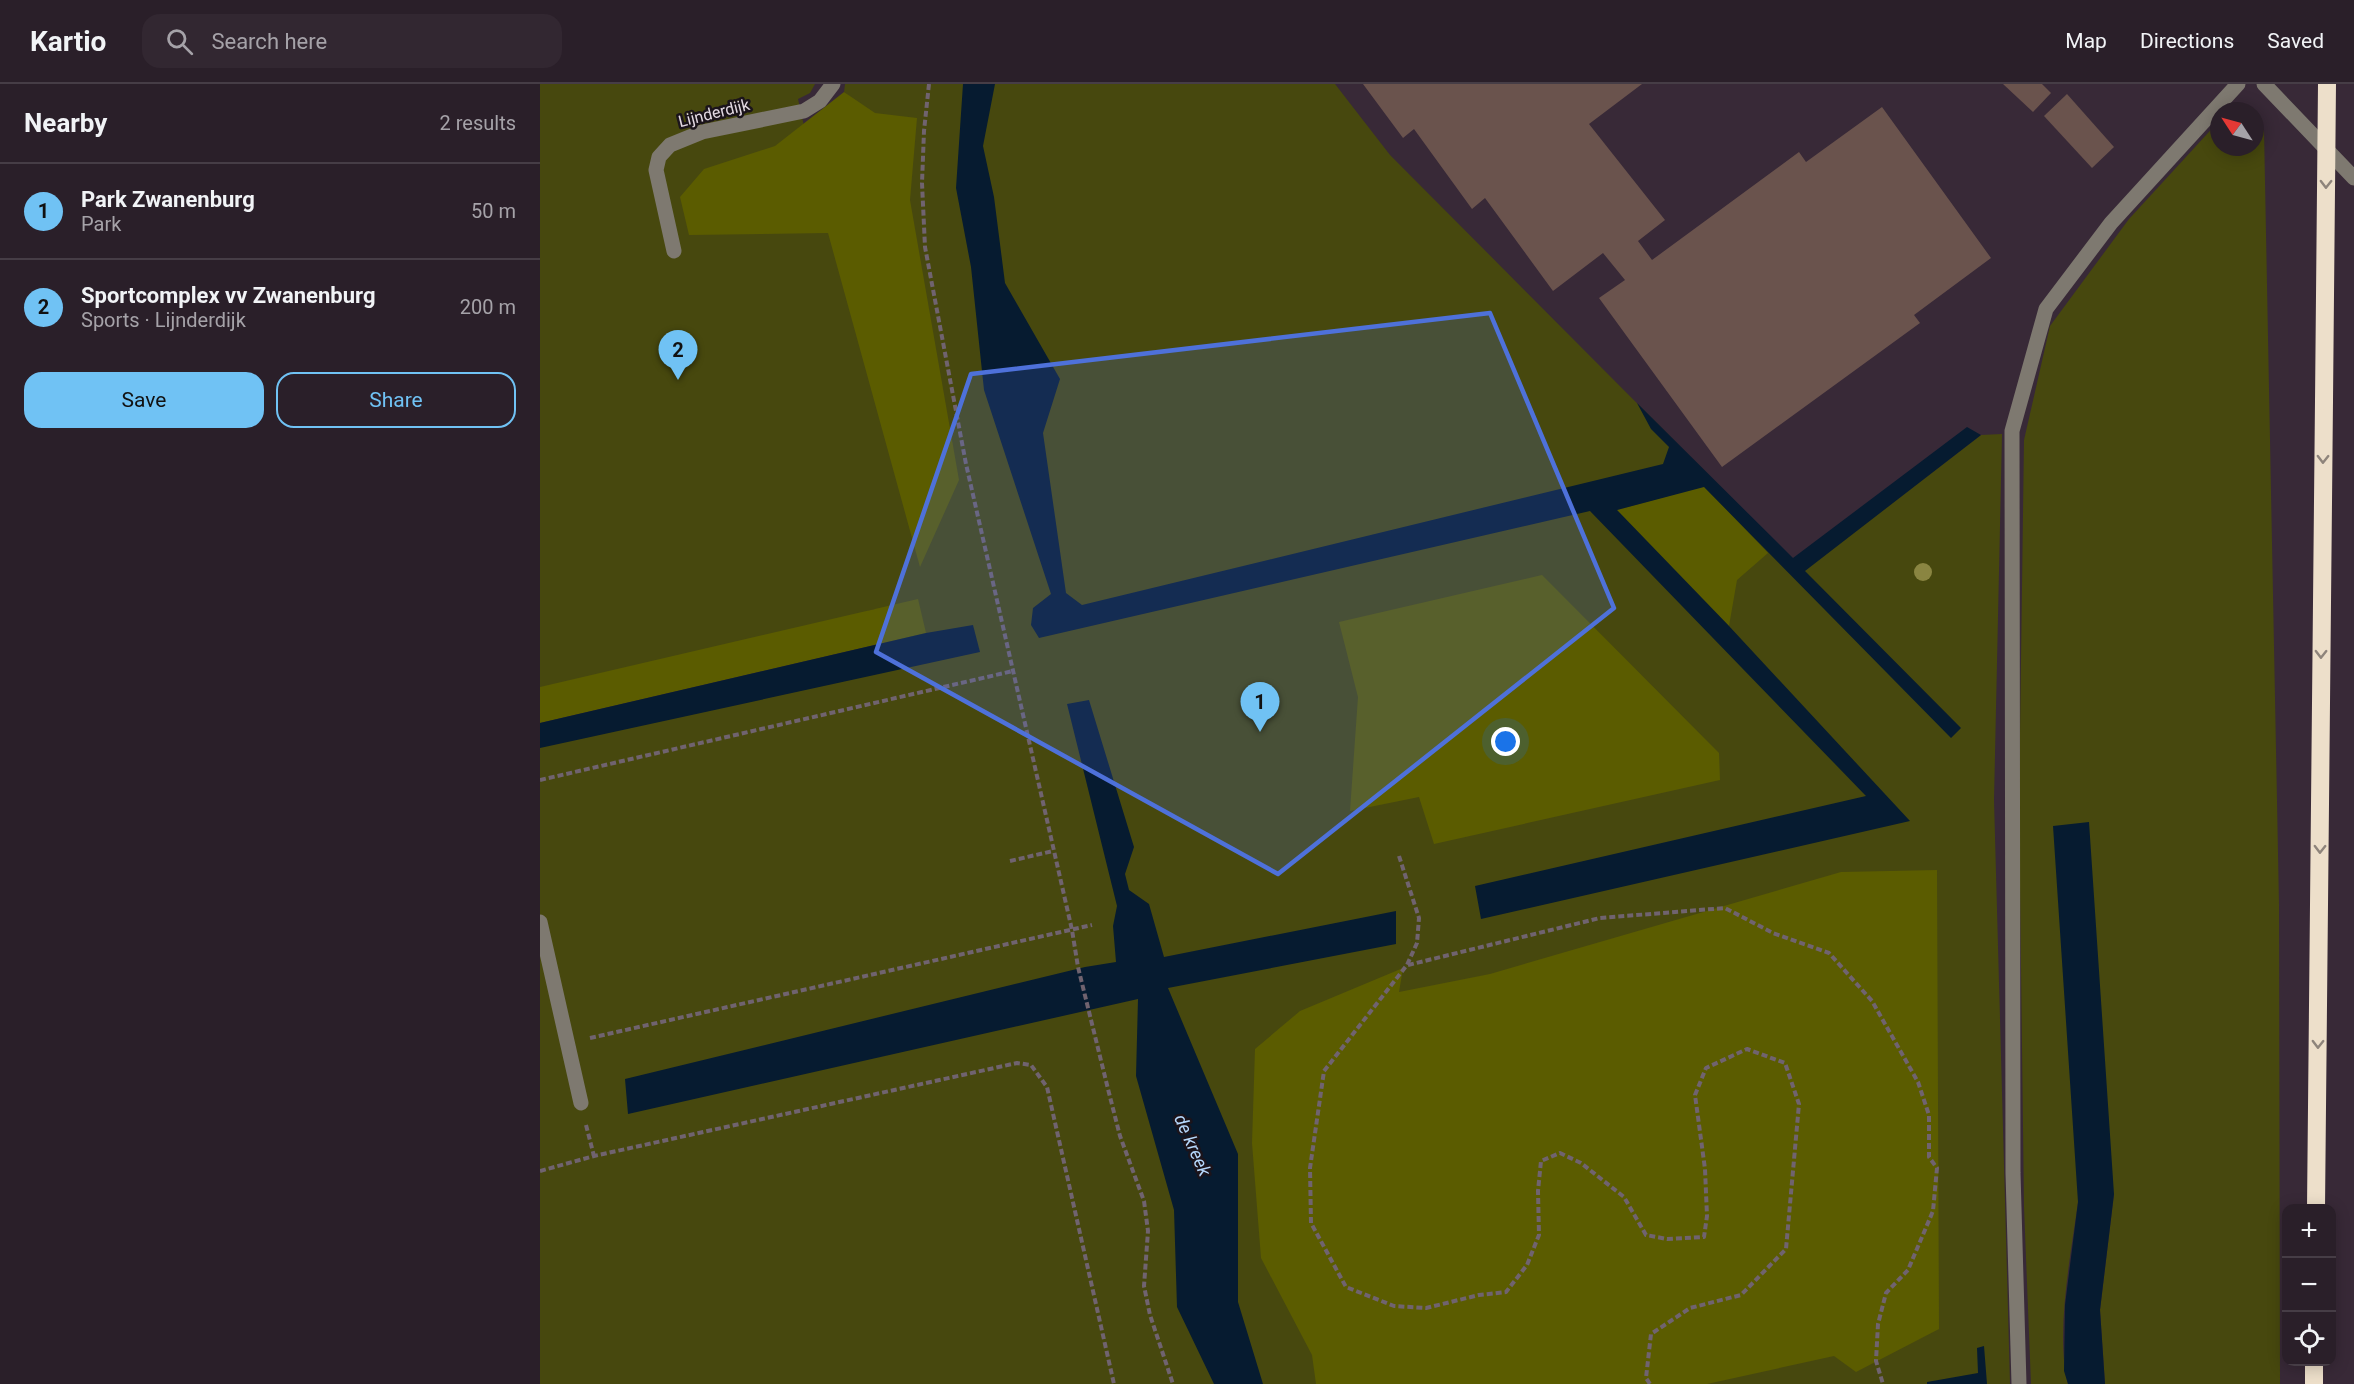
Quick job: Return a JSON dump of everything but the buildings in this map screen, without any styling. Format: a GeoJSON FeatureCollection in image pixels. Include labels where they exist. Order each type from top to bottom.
{"type":"FeatureCollection","features":[{"type":"Feature","properties":{"kind":"highway"},"geometry":{"type":"LineString","coordinates":[[2316,1204],[2327,84]]}},
{"type":"Feature","properties":{"kind":"highway"},"geometry":{"type":"LineString","coordinates":[[2314,1366],[2314,1384]]}},
{"type":"Feature","properties":{"kind":"street","name":"Lijnderdijk"},"geometry":{"type":"LineString","coordinates":[[674,251],[656,170],[659,156],[670,145],[702,132],[804,111],[820,101],[833,84]]}},
{"type":"Feature","properties":{"kind":"street"},"geometry":{"type":"LineString","coordinates":[[2019,1384],[2013,1173],[2012,431],[2046,309],[2111,223],[2238,84]]}},
{"type":"Feature","properties":{"kind":"street"},"geometry":{"type":"LineString","coordinates":[[2264,84],[2354,178]]}},
{"type":"Feature","properties":{"kind":"street"},"geometry":{"type":"LineString","coordinates":[[540,922],[581,1103]]}},
{"type":"Feature","properties":{"kind":"path"},"geometry":{"type":"LineString","coordinates":[[930,84],[924,131],[922,183],[925,247],[966,464],[1072,930],[1078,967],[1120,1136],[1144,1201],[1148,1231],[1144,1286],[1150,1315],[1173,1384]]}},
{"type":"Feature","properties":{"kind":"path"},"geometry":{"type":"LineString","coordinates":[[540,780],[1012,671]]}},
{"type":"Feature","properties":{"kind":"path"},"geometry":{"type":"LineString","coordinates":[[1010,861],[1053,851]]}},
{"type":"Feature","properties":{"kind":"path"},"geometry":{"type":"LineString","coordinates":[[1399,856],[1419,918],[1417,943],[1407,965],[1323,1071],[1310,1168],[1311,1223],[1346,1287],[1394,1306],[1426,1308],[1479,1295],[1506,1292],[1527,1265],[1539,1235],[1538,1191],[1541,1161],[1560,1153],[1581,1163],[1624,1197],[1646,1235],[1667,1239],[1704,1237],[1707,1216],[1705,1169],[1695,1095],[1706,1068],[1747,1049],[1785,1063],[1798,1104],[1786,1249],[1741,1295],[1690,1308],[1651,1334],[1646,1378],[1650,1384]]}},
{"type":"Feature","properties":{"kind":"path"},"geometry":{"type":"LineString","coordinates":[[1407,965],[1600,918],[1725,908],[1773,933],[1829,953],[1872,1001],[1918,1082],[1929,1115],[1929,1157],[1937,1168],[1933,1211],[1908,1270],[1887,1293],[1878,1324],[1876,1361],[1883,1384]]}},
{"type":"Feature","properties":{"kind":"path"},"geometry":{"type":"LineString","coordinates":[[568,1043],[1092,925]]}},
{"type":"Feature","properties":{"kind":"path"},"geometry":{"type":"LineString","coordinates":[[540,1171],[594,1156],[1017,1063],[1031,1065],[1047,1087],[1114,1384]]}},
{"type":"Feature","properties":{"kind":"path"},"geometry":{"type":"LineString","coordinates":[[581,1103],[594,1156]]}},
{"type":"Feature","properties":{"kind":"highlighted area"},"geometry":{"type":"Polygon","coordinates":[[[1490,313],[1614,608],[1278,874],[876,652],[971,374],[1490,313]]]}},
{"type":"Feature","properties":{"kind":"shaded area"},"geometry":{"type":"Polygon","coordinates":[[[540,84],[815,84],[810,93],[798,99],[804,126],[849,96],[844,92],[845,84],[1335,84],[1390,155],[1804,571],[1981,435],[2002,434],[1994,800],[2010,1384],[540,1384],[540,736],[886,658],[875,609],[540,705],[540,84]]]}},
{"type":"Feature","properties":{"kind":"shaded area"},"geometry":{"type":"Polygon","coordinates":[[[844,92],[875,113],[917,118],[910,200],[959,480],[920,567],[828,233],[689,235],[680,197],[704,169],[775,146],[844,92]]]}},
{"type":"Feature","properties":{"kind":"shaded area"},"geometry":{"type":"Polygon","coordinates":[[[2264,130],[2279,904],[2280,1384],[2105,1384],[2100,1310],[2114,1194],[2078,1202],[2068,1269],[2064,1318],[2064,1364],[2068,1384],[2031,1384],[2024,1207],[2019,807],[2024,440],[2050,326],[2129,219],[2210,131],[2210,156],[2264,156],[2264,130]]]}},
{"type":"Feature","properties":{"kind":"shaded area"},"geometry":{"type":"Polygon","coordinates":[[[1704,486],[1768,553],[1737,580],[1729,626],[1617,510],[1704,486]]]}},
{"type":"Feature","properties":{"kind":"shaded area"},"geometry":{"type":"Polygon","coordinates":[[[1542,575],[1719,753],[1720,780],[1434,844],[1419,797],[1350,811],[1358,697],[1339,622],[1542,575]]]}},
{"type":"Feature","properties":{"kind":"shaded area"},"geometry":{"type":"Polygon","coordinates":[[[918,599],[926,633],[540,723],[540,687],[918,599]]]}},
{"type":"Feature","properties":{"kind":"shaded area"},"geometry":{"type":"Polygon","coordinates":[[[1937,870],[1939,1329],[1856,1372],[1834,1356],[1707,1384],[1316,1384],[1312,1355],[1261,1258],[1252,1143],[1255,1049],[1300,1011],[1403,968],[1399,992],[1490,974],[1841,872],[1937,870]]]}},
{"type":"Feature","properties":{"kind":"water"},"geometry":{"type":"Polygon","coordinates":[[[963,84],[995,84],[983,146],[994,197],[1005,283],[1060,379],[1043,433],[1066,593],[1082,605],[1663,464],[1669,447],[1651,429],[1637,403],[1793,558],[1967,427],[1981,435],[1805,571],[1961,728],[1951,738],[1704,487],[1617,510],[1729,626],[1910,821],[1481,919],[1475,886],[1866,796],[1590,511],[1039,638],[1031,625],[1033,608],[1051,594],[984,390],[971,267],[956,188],[963,84]]]}},
{"type":"Feature","properties":{"kind":"water"},"geometry":{"type":"Polygon","coordinates":[[[973,625],[980,652],[540,748],[540,723],[926,633],[973,625]]]}},
{"type":"Feature","properties":{"kind":"water","name":"de kreek"},"geometry":{"type":"Polygon","coordinates":[[[1089,700],[1134,847],[1125,874],[1129,890],[1149,904],[1164,957],[1396,911],[1396,944],[1168,988],[1238,1154],[1238,1302],[1263,1384],[1214,1384],[1177,1307],[1174,1210],[1136,1076],[1138,999],[628,1114],[625,1079],[1085,967],[1116,962],[1113,926],[1117,906],[1067,704],[1089,700]]]}},
{"type":"Feature","properties":{"kind":"water"},"geometry":{"type":"Polygon","coordinates":[[[2089,822],[2114,1194],[2100,1310],[2105,1384],[2068,1384],[2064,1371],[2065,1305],[2078,1202],[2053,826],[2089,822]]]}},
{"type":"Feature","properties":{"kind":"water"},"geometry":{"type":"Polygon","coordinates":[[[1984,1346],[1987,1384],[1927,1384],[1927,1382],[1978,1373],[1977,1348],[1984,1346]]]}},
{"type":"Feature","properties":{"kind":"pier"},"geometry":{"type":"Polygon","coordinates":[[[2298,84],[2354,84],[2354,142],[2352,141],[2298,84]]]}},
{"type":"Feature","properties":{"kind":"place","name":"Sportcomplex vv Zwanenburg"},"geometry":{"type":"Point","coordinates":[678,380]}},
{"type":"Feature","properties":{"kind":"place","name":"Park Zwanenburg"},"geometry":{"type":"Point","coordinates":[1260,732]}}]}
